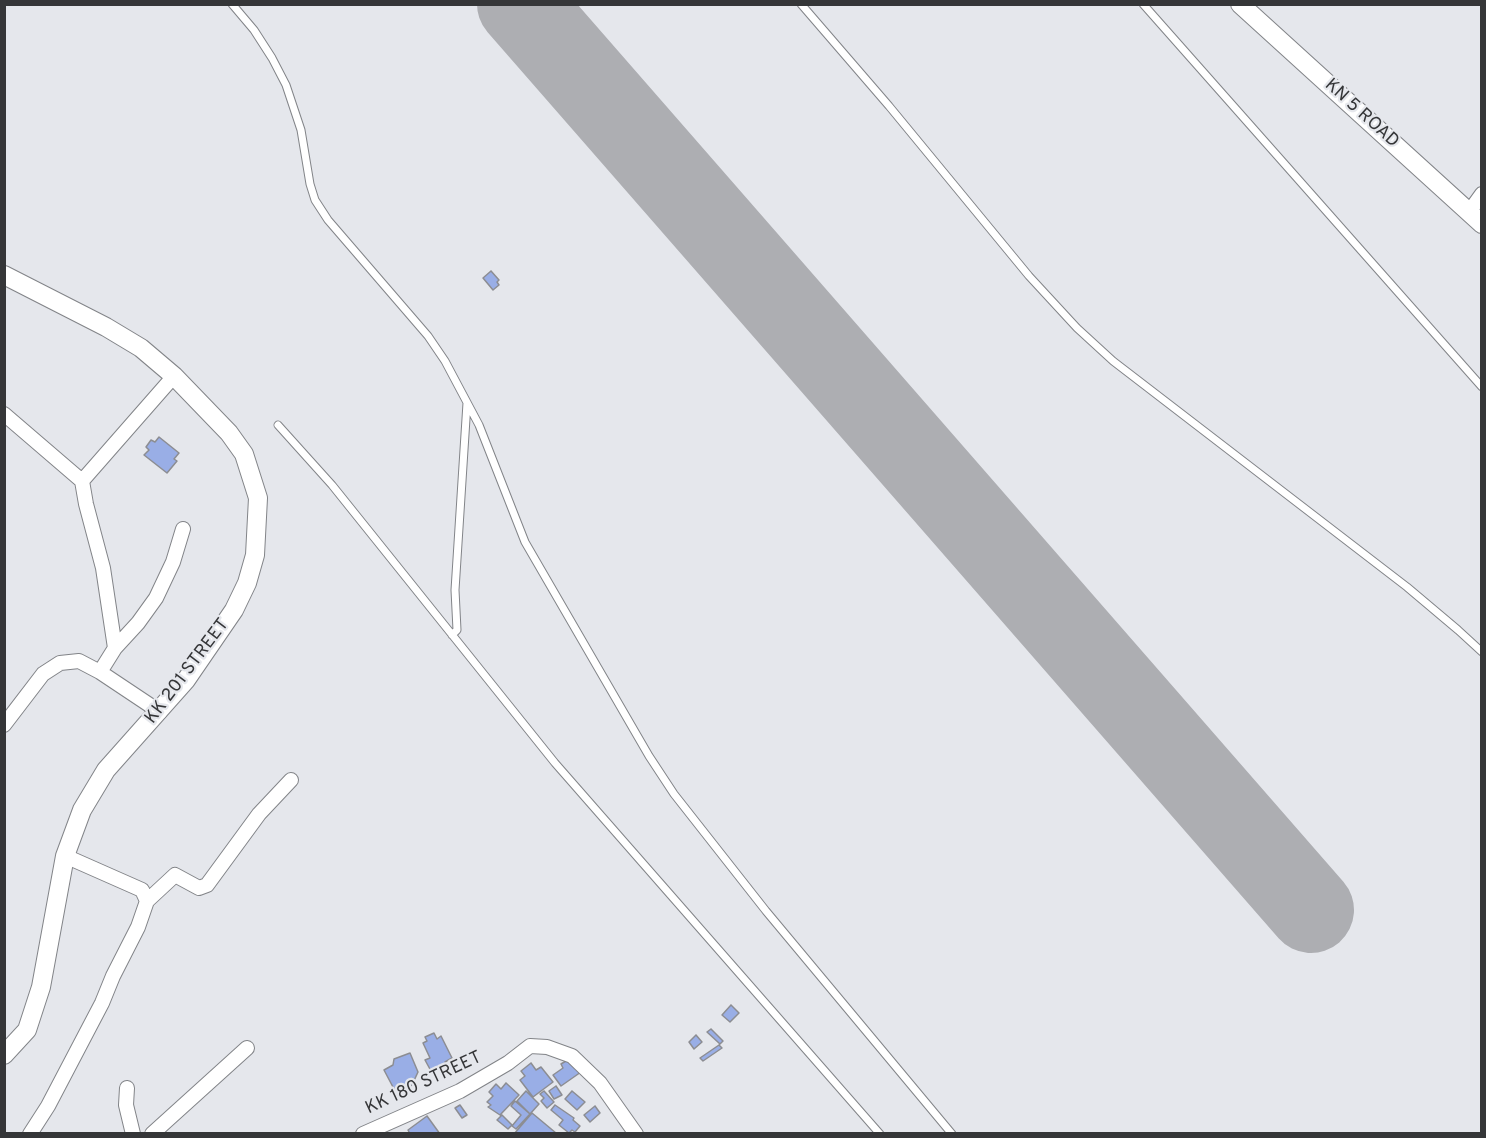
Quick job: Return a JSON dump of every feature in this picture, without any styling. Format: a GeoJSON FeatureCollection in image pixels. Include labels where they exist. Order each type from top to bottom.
{"type":"FeatureCollection","features":[{"type":"Feature","properties":{"kind":"main road","name":"KN 5 ROAD"},"geometry":{"type":"LineString","coordinates":[[1240,4],[1475,218]]}},
{"type":"Feature","properties":{"kind":"main road","name":"KK 201 STREET"},"geometry":{"type":"LineString","coordinates":[[4,275],[106,327],[141,348],[174,376],[229,433],[244,454],[258,498],[255,555],[247,583],[234,610],[206,654],[160,712],[106,770],[82,810],[65,856],[42,987],[27,1030],[4,1055]]}},
{"type":"Feature","properties":{"kind":"street"},"geometry":{"type":"LineString","coordinates":[[1475,218],[1482,194]]}},
{"type":"Feature","properties":{"kind":"street"},"geometry":{"type":"LineString","coordinates":[[82,481],[174,376]]}},
{"type":"Feature","properties":{"kind":"street"},"geometry":{"type":"LineString","coordinates":[[4,414],[82,481],[103,568],[115,648]]}},
{"type":"Feature","properties":{"kind":"street"},"geometry":{"type":"LineString","coordinates":[[100,672],[115,648],[138,623],[156,598],[173,562],[183,529]]}},
{"type":"Feature","properties":{"kind":"street"},"geometry":{"type":"LineString","coordinates":[[4,725],[43,674],[60,663],[79,662],[100,672],[160,712]]}},
{"type":"Feature","properties":{"kind":"street"},"geometry":{"type":"LineString","coordinates":[[30,1134],[48,1106],[102,1003],[138,927],[147,901],[175,875],[199,888],[207,885],[260,814],[291,780]]}},
{"type":"Feature","properties":{"kind":"street"},"geometry":{"type":"LineString","coordinates":[[65,856],[142,890],[147,901]]}},
{"type":"Feature","properties":{"kind":"street","name":"KK 180 STREET"},"geometry":{"type":"LineString","coordinates":[[367,1132],[460,1091],[508,1063],[530,1046],[548,1047],[572,1056],[600,1083],[636,1134]]}},
{"type":"Feature","properties":{"kind":"street"},"geometry":{"type":"LineString","coordinates":[[152,1134],[248,1048]]}},
{"type":"Feature","properties":{"kind":"street"},"geometry":{"type":"LineString","coordinates":[[127,1088],[126,1105],[133,1134]]}},
{"type":"Feature","properties":{"kind":"lane"},"geometry":{"type":"LineString","coordinates":[[232,4],[254,30],[286,86],[301,130],[315,200],[328,220],[428,336],[467,401],[479,426],[525,542],[649,756],[674,794],[766,910],[952,1134]]}},
{"type":"Feature","properties":{"kind":"lane"},"geometry":{"type":"LineString","coordinates":[[801,4],[889,106],[1029,276],[1077,328],[1113,361],[1407,587],[1482,652]]}},
{"type":"Feature","properties":{"kind":"lane"},"geometry":{"type":"LineString","coordinates":[[1143,4],[1482,387]]}},
{"type":"Feature","properties":{"kind":"lane"},"geometry":{"type":"LineString","coordinates":[[452,635],[457,630],[455,590],[467,401]]}},
{"type":"Feature","properties":{"kind":"lane"},"geometry":{"type":"LineString","coordinates":[[278,425],[332,485],[555,763],[880,1134]]}},
{"type":"Feature","properties":{"kind":"building"},"geometry":{"type":"Polygon","coordinates":[[[491,271],[499,280],[497,282],[499,285],[493,290],[483,278],[491,271]]]}},
{"type":"Feature","properties":{"kind":"building"},"geometry":{"type":"Polygon","coordinates":[[[159,437],[179,453],[174,459],[177,461],[167,473],[144,455],[149,450],[146,447],[151,440],[155,442],[159,437]]]}},
{"type":"Feature","properties":{"kind":"building"},"geometry":{"type":"Polygon","coordinates":[[[731,1005],[739,1013],[730,1022],[722,1015],[731,1005]]]}},
{"type":"Feature","properties":{"kind":"building"},"geometry":{"type":"Polygon","coordinates":[[[711,1029],[723,1041],[720,1044],[707,1032],[711,1029]]]}},
{"type":"Feature","properties":{"kind":"building"},"geometry":{"type":"Polygon","coordinates":[[[434,1033],[437,1039],[441,1036],[452,1058],[445,1062],[446,1064],[431,1071],[425,1060],[430,1058],[423,1043],[427,1041],[425,1037],[434,1033]]]}},
{"type":"Feature","properties":{"kind":"building"},"geometry":{"type":"Polygon","coordinates":[[[696,1035],[702,1042],[694,1049],[689,1042],[696,1035]]]}},
{"type":"Feature","properties":{"kind":"building"},"geometry":{"type":"Polygon","coordinates":[[[719,1045],[722,1048],[703,1061],[700,1058],[719,1045]]]}},
{"type":"Feature","properties":{"kind":"building"},"geometry":{"type":"Polygon","coordinates":[[[410,1053],[418,1072],[412,1085],[405,1089],[401,1085],[394,1089],[384,1070],[393,1065],[394,1059],[410,1053]]]}},
{"type":"Feature","properties":{"kind":"building"},"geometry":{"type":"Polygon","coordinates":[[[571,1058],[581,1072],[561,1086],[553,1075],[563,1068],[561,1064],[571,1058]]]}},
{"type":"Feature","properties":{"kind":"building"},"geometry":{"type":"Polygon","coordinates":[[[531,1063],[536,1070],[541,1067],[553,1082],[533,1097],[520,1080],[525,1076],[521,1071],[531,1063]]]}},
{"type":"Feature","properties":{"kind":"building"},"geometry":{"type":"Polygon","coordinates":[[[506,1083],[519,1095],[500,1115],[488,1107],[491,1105],[487,1102],[493,1096],[489,1092],[496,1084],[501,1089],[506,1083]]]}},
{"type":"Feature","properties":{"kind":"building"},"geometry":{"type":"Polygon","coordinates":[[[556,1086],[562,1095],[554,1099],[549,1091],[556,1086]]]}},
{"type":"Feature","properties":{"kind":"building"},"geometry":{"type":"Polygon","coordinates":[[[526,1091],[539,1104],[530,1114],[517,1101],[526,1091]]]}},
{"type":"Feature","properties":{"kind":"building"},"geometry":{"type":"Polygon","coordinates":[[[544,1091],[554,1102],[547,1108],[541,1101],[544,1098],[540,1094],[544,1091]]]}},
{"type":"Feature","properties":{"kind":"building"},"geometry":{"type":"Polygon","coordinates":[[[572,1091],[585,1102],[577,1110],[565,1099],[572,1091]]]}},
{"type":"Feature","properties":{"kind":"building"},"geometry":{"type":"Polygon","coordinates":[[[515,1101],[530,1114],[516,1129],[512,1126],[521,1115],[511,1106],[515,1101]]]}},
{"type":"Feature","properties":{"kind":"building"},"geometry":{"type":"Polygon","coordinates":[[[460,1105],[467,1115],[462,1118],[455,1108],[460,1105]]]}},
{"type":"Feature","properties":{"kind":"building"},"geometry":{"type":"Polygon","coordinates":[[[555,1105],[574,1118],[573,1120],[580,1126],[575,1132],[572,1130],[569,1133],[559,1125],[563,1120],[551,1110],[555,1105]]]}},
{"type":"Feature","properties":{"kind":"building"},"geometry":{"type":"Polygon","coordinates":[[[595,1106],[600,1113],[590,1122],[584,1115],[595,1106]]]}},
{"type":"Feature","properties":{"kind":"building"},"geometry":{"type":"Polygon","coordinates":[[[532,1113],[556,1133],[514,1134],[532,1113]]]}},
{"type":"Feature","properties":{"kind":"building"},"geometry":{"type":"Polygon","coordinates":[[[502,1115],[512,1125],[508,1129],[497,1120],[502,1115]]]}},
{"type":"Feature","properties":{"kind":"building"},"geometry":{"type":"Polygon","coordinates":[[[427,1116],[440,1134],[410,1134],[408,1130],[427,1116]]]}},
{"type":"Feature","properties":{"kind":"runway"},"geometry":{"type":"LineString","coordinates":[[520,4],[1311,910]]}}]}
